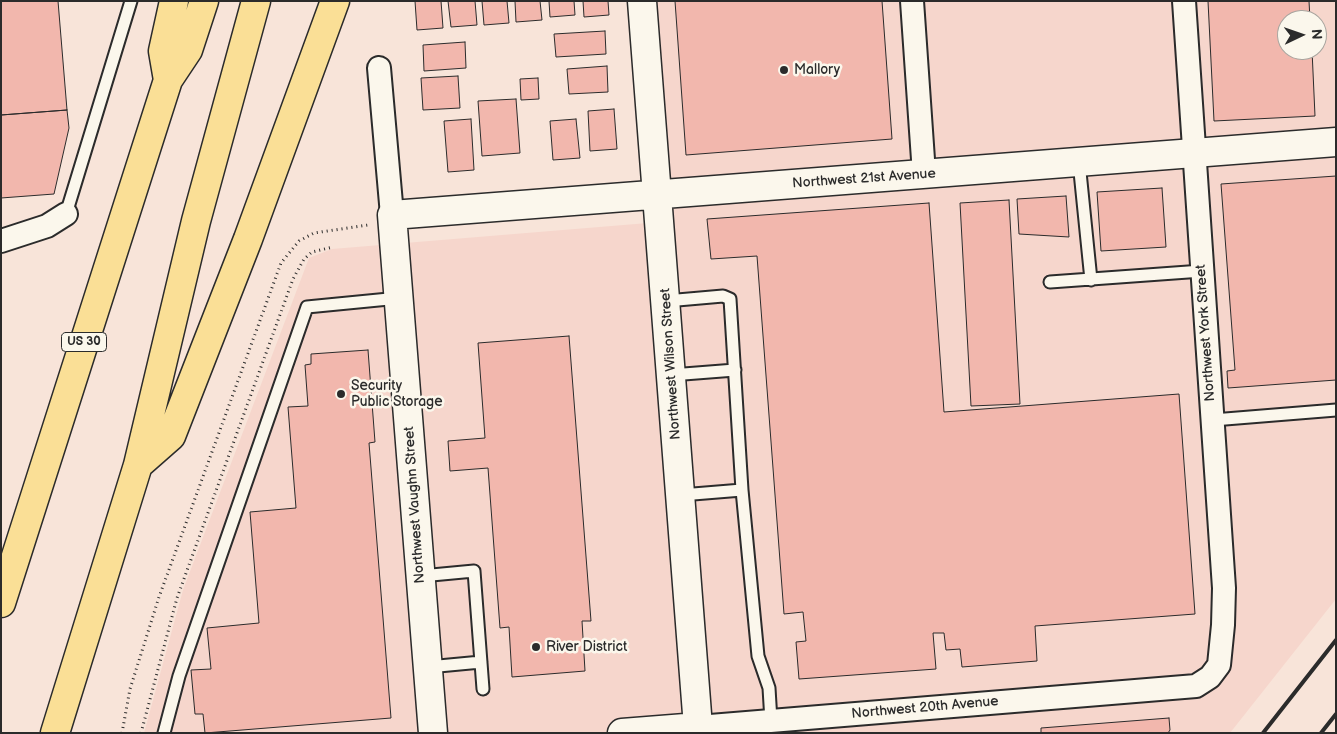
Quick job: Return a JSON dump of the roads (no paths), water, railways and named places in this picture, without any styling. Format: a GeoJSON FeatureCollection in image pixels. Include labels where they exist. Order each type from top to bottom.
{"type":"FeatureCollection","features":[{"type":"Feature","properties":{"kind":"highway"},"geometry":{"type":"LineString","coordinates":[[168,80],[163,51],[174,1]]}},
{"type":"Feature","properties":{"kind":"highway","name":"US 30"},"geometry":{"type":"LineString","coordinates":[[1,603],[168,80],[188,50],[204,1]]}},
{"type":"Feature","properties":{"kind":"highway"},"geometry":{"type":"LineString","coordinates":[[55,733],[138,465],[196,221],[256,1]]}},
{"type":"Feature","properties":{"kind":"highway"},"geometry":{"type":"LineString","coordinates":[[138,465],[171,436],[248,239],[335,1]]}},
{"type":"Feature","properties":{"kind":"street","name":"Northwest Wilson Street"},"geometry":{"type":"LineString","coordinates":[[642,1],[698,727]]}},
{"type":"Feature","properties":{"kind":"street"},"geometry":{"type":"LineString","coordinates":[[912,1],[924,174]]}},
{"type":"Feature","properties":{"kind":"street","name":"Northwest York Street"},"geometry":{"type":"LineString","coordinates":[[1184,1],[1224,588],[1223,633],[1219,665]]}},
{"type":"Feature","properties":{"kind":"street","name":"Northwest Vaughn Street"},"geometry":{"type":"LineString","coordinates":[[379,68],[399,298],[432,733]]}},
{"type":"Feature","properties":{"kind":"street","name":"Northwest 21st Avenue"},"geometry":{"type":"LineString","coordinates":[[392,215],[1336,142]]}},
{"type":"Feature","properties":{"kind":"street"},"geometry":{"type":"LineString","coordinates":[[1,240],[47,226],[66,214]]}},
{"type":"Feature","properties":{"kind":"street","name":"Northwest 20th Avenue"},"geometry":{"type":"LineString","coordinates":[[634,732],[1196,686],[1203,684],[1219,665]]}},
{"type":"Feature","properties":{"kind":"lane"},"geometry":{"type":"LineString","coordinates":[[66,214],[131,1]]}},
{"type":"Feature","properties":{"kind":"lane"},"geometry":{"type":"LineString","coordinates":[[1079,162],[1091,280]]}},
{"type":"Feature","properties":{"kind":"lane"},"geometry":{"type":"LineString","coordinates":[[1050,282],[1202,271]]}},
{"type":"Feature","properties":{"kind":"lane"},"geometry":{"type":"LineString","coordinates":[[666,301],[723,296],[730,299],[742,490],[758,656],[769,688],[771,721]]}},
{"type":"Feature","properties":{"kind":"lane"},"geometry":{"type":"LineString","coordinates":[[164,733],[179,676],[307,307],[399,298]]}},
{"type":"Feature","properties":{"kind":"lane"},"geometry":{"type":"LineString","coordinates":[[671,375],[735,370]]}},
{"type":"Feature","properties":{"kind":"lane"},"geometry":{"type":"LineString","coordinates":[[1212,420],[1336,410]]}},
{"type":"Feature","properties":{"kind":"lane"},"geometry":{"type":"LineString","coordinates":[[681,495],[742,490]]}},
{"type":"Feature","properties":{"kind":"lane"},"geometry":{"type":"LineString","coordinates":[[421,576],[474,571],[483,689]]}},
{"type":"Feature","properties":{"kind":"lane"},"geometry":{"type":"LineString","coordinates":[[428,667],[480,662]]}},
{"type":"Feature","properties":{"kind":"railway"},"geometry":{"type":"LineString","coordinates":[[1263,733],[1336,640]]}},
{"type":"Feature","properties":{"kind":"railway"},"geometry":{"type":"LineString","coordinates":[[1321,733],[1336,714]]}},
{"type":"Feature","properties":{"kind":"place","name":"Mallory"},"geometry":{"type":"Point","coordinates":[784,70]}},
{"type":"Feature","properties":{"kind":"place","name":"Security Public Storage"},"geometry":{"type":"Point","coordinates":[341,394]}},
{"type":"Feature","properties":{"kind":"place","name":"River District"},"geometry":{"type":"Point","coordinates":[536,647]}}]}
